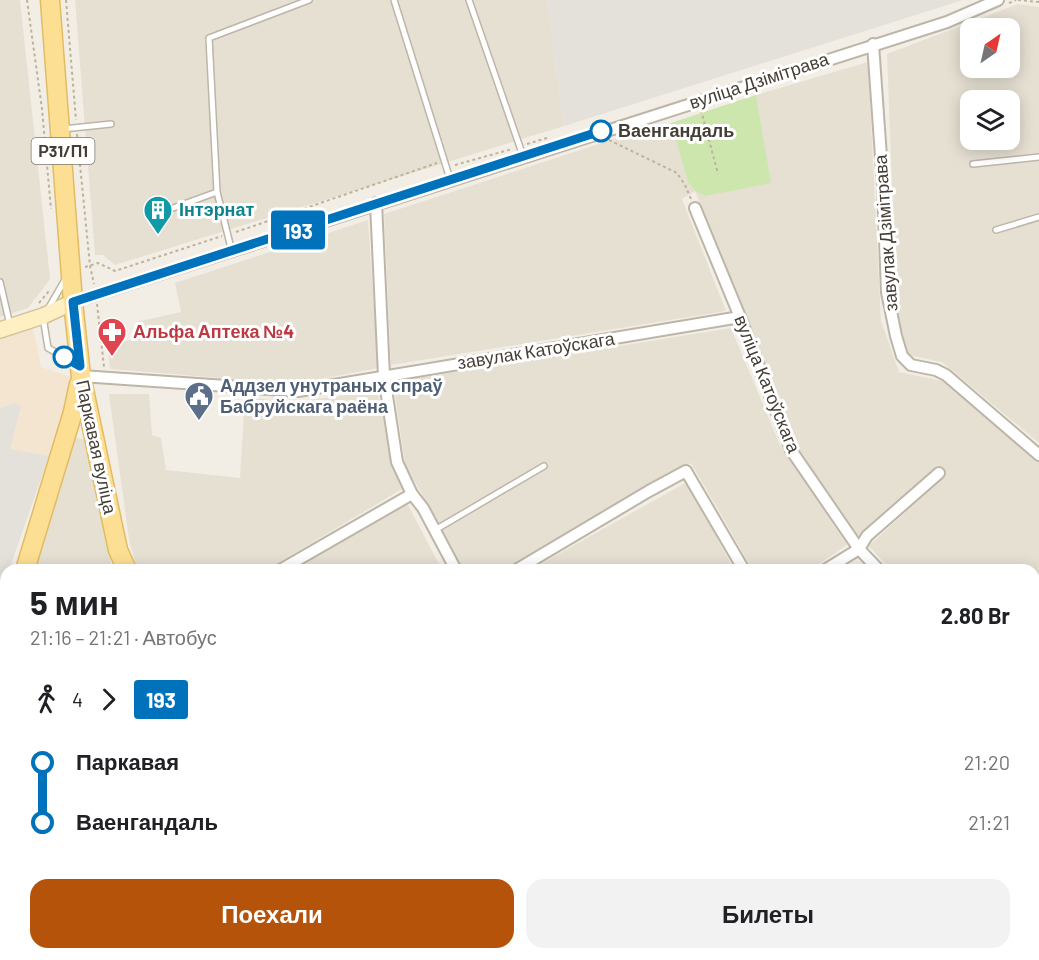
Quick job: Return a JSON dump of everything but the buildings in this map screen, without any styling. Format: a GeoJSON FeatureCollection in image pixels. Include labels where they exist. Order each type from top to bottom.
{"type":"FeatureCollection","features":[{"type":"Feature","properties":{"kind":"main road","name":"Паркавая вуліца"},"geometry":{"type":"LineString","coordinates":[[50,0],[70,272],[80,371],[118,550],[124,564]]}},
{"type":"Feature","properties":{"kind":"main road","name":"Р31/П1"},"geometry":{"type":"LineString","coordinates":[[27,564],[73,412],[80,371]]}},
{"type":"Feature","properties":{"kind":"street","name":"вуліца Дзімітрава"},"geometry":{"type":"LineString","coordinates":[[73,302],[873,45],[946,21],[998,0]]}},
{"type":"Feature","properties":{"kind":"street","name":"завулак Дзімітрава"},"geometry":{"type":"LineString","coordinates":[[873,45],[884,185],[887,292],[902,356],[911,365],[936,370],[946,375],[1039,454]]}},
{"type":"Feature","properties":{"kind":"street"},"geometry":{"type":"LineString","coordinates":[[376,203],[384,376],[397,462],[412,494],[453,564]]}},
{"type":"Feature","properties":{"kind":"street","name":"вуліца Катоўскага"},"geometry":{"type":"LineString","coordinates":[[695,208],[791,450],[859,549],[873,564]]}},
{"type":"Feature","properties":{"kind":"street"},"geometry":{"type":"LineString","coordinates":[[5,329],[39,313],[73,302]]}},
{"type":"Feature","properties":{"kind":"street","name":"завулак Катоўскага"},"geometry":{"type":"LineString","coordinates":[[80,371],[298,391],[740,317]]}},
{"type":"Feature","properties":{"kind":"street"},"geometry":{"type":"LineString","coordinates":[[526,564],[649,490],[687,471],[741,564]]}},
{"type":"Feature","properties":{"kind":"street"},"geometry":{"type":"LineString","coordinates":[[835,564],[859,549],[867,536],[939,473]]}},
{"type":"Feature","properties":{"kind":"street"},"geometry":{"type":"LineString","coordinates":[[290,564],[412,494]]}},
{"type":"Feature","properties":{"kind":"lane"},"geometry":{"type":"LineString","coordinates":[[232,252],[217,192],[209,38],[309,0]]}},
{"type":"Feature","properties":{"kind":"lane"},"geometry":{"type":"LineString","coordinates":[[394,0],[450,179]]}},
{"type":"Feature","properties":{"kind":"lane"},"geometry":{"type":"LineString","coordinates":[[469,0],[523,156]]}},
{"type":"Feature","properties":{"kind":"lane"},"geometry":{"type":"LineString","coordinates":[[61,129],[111,123]]}},
{"type":"Feature","properties":{"kind":"lane"},"geometry":{"type":"LineString","coordinates":[[973,164],[1039,157]]}},
{"type":"Feature","properties":{"kind":"lane"},"geometry":{"type":"LineString","coordinates":[[173,208],[217,192]]}},
{"type":"Feature","properties":{"kind":"lane"},"geometry":{"type":"LineString","coordinates":[[996,231],[1039,217]]}},
{"type":"Feature","properties":{"kind":"lane"},"geometry":{"type":"LineString","coordinates":[[70,272],[39,313],[48,348],[80,371]]}},
{"type":"Feature","properties":{"kind":"lane"},"geometry":{"type":"LineString","coordinates":[[0,282],[5,329]]}},
{"type":"Feature","properties":{"kind":"lane"},"geometry":{"type":"LineString","coordinates":[[435,530],[544,466]]}},
{"type":"Feature","properties":{"kind":"path"},"geometry":{"type":"LineString","coordinates":[[27,0],[42,109],[51,213]]}},
{"type":"Feature","properties":{"kind":"path"},"geometry":{"type":"LineString","coordinates":[[1018,0],[1039,2]]}},
{"type":"Feature","properties":{"kind":"path"},"geometry":{"type":"LineString","coordinates":[[700,107],[718,174]]}},
{"type":"Feature","properties":{"kind":"path"},"geometry":{"type":"LineString","coordinates":[[602,137],[677,173],[695,208]]}},
{"type":"Feature","properties":{"kind":"path"},"geometry":{"type":"LineString","coordinates":[[39,313],[54,285],[70,272],[98,263],[115,271],[444,160]]}},
{"type":"Feature","properties":{"kind":"path"},"geometry":{"type":"LineString","coordinates":[[90,266],[96,294],[105,370]]}},
{"type":"Feature","properties":{"kind":"shaded area"},"geometry":{"type":"Polygon","coordinates":[[[0,0],[20,0],[50,279],[28,308],[0,317],[0,0]]]}},
{"type":"Feature","properties":{"kind":"shaded area"},"geometry":{"type":"Polygon","coordinates":[[[75,0],[547,0],[564,126],[115,265],[103,255],[95,255],[75,0]]]}},
{"type":"Feature","properties":{"kind":"shaded area"},"geometry":{"type":"Polygon","coordinates":[[[547,0],[963,0],[564,126],[547,0]]]}},
{"type":"Feature","properties":{"kind":"shaded area"},"geometry":{"type":"Polygon","coordinates":[[[1018,4],[1039,7],[1039,443],[942,362],[908,355],[897,317],[887,54],[960,26],[960,78],[1020,78],[1020,18],[981,18],[1018,4]]]}},
{"type":"Feature","properties":{"kind":"shaded area"},"geometry":{"type":"Polygon","coordinates":[[[868,62],[881,321],[899,372],[943,381],[1039,462],[1039,564],[886,564],[869,546],[946,474],[939,465],[858,535],[794,442],[695,191],[682,199],[726,311],[391,365],[384,214],[756,95],[868,62]]]}},
{"type":"Feature","properties":{"kind":"shaded area"},"geometry":{"type":"Polygon","coordinates":[[[368,220],[378,368],[295,384],[110,369],[107,343],[140,339],[136,322],[181,312],[175,283],[368,220]]]}},
{"type":"Feature","properties":{"kind":"shaded area"},"geometry":{"type":"Polygon","coordinates":[[[33,327],[41,367],[74,378],[49,456],[10,449],[13,403],[0,408],[0,338],[33,327]]]}},
{"type":"Feature","properties":{"kind":"shaded area"},"geometry":{"type":"Polygon","coordinates":[[[731,328],[780,445],[847,545],[819,564],[750,564],[691,463],[514,564],[461,564],[405,464],[393,382],[731,328]]]}},
{"type":"Feature","properties":{"kind":"shaded area"},"geometry":{"type":"Polygon","coordinates":[[[377,391],[402,489],[276,564],[136,564],[129,539],[109,394],[149,394],[152,435],[161,438],[166,470],[240,478],[245,397],[294,402],[377,391]]]}},
{"type":"Feature","properties":{"kind":"shaded area"},"geometry":{"type":"Polygon","coordinates":[[[13,403],[21,406],[10,449],[49,456],[11,564],[0,564],[0,408],[13,403]]]}},
{"type":"Feature","properties":{"kind":"shaded area"},"geometry":{"type":"Polygon","coordinates":[[[74,437],[88,441],[111,564],[35,564],[74,437]]]}},
{"type":"Feature","properties":{"kind":"shaded area"},"geometry":{"type":"Polygon","coordinates":[[[687,482],[731,564],[541,564],[687,482]]]}},
{"type":"Feature","properties":{"kind":"shaded area"},"geometry":{"type":"Polygon","coordinates":[[[407,503],[439,564],[303,564],[407,503]]]}},
{"type":"Feature","properties":{"kind":"green space"},"geometry":{"type":"Polygon","coordinates":[[[756,95],[771,183],[705,196],[695,191],[688,182],[671,123],[756,95]]]}},
{"type":"Feature","properties":{"kind":"bus line","name":"193"},"geometry":{"type":"LineString","coordinates":[[64,357],[80,366],[73,302],[601,131]]}},
{"type":"Feature","properties":{"kind":"place","name":"Ваенгандаль"},"geometry":{"type":"Point","coordinates":[601,131]}},
{"type":"Feature","properties":{"kind":"place","name":"Інтэрнат"},"geometry":{"type":"Point","coordinates":[158,236]}},
{"type":"Feature","properties":{"kind":"place","name":"Альфа Аптека №4"},"geometry":{"type":"Point","coordinates":[112,358]}},
{"type":"Feature","properties":{"kind":"place","name":"Аддзел унутраных спраў Бабруйскага раёна"},"geometry":{"type":"Point","coordinates":[199,422]}}]}
